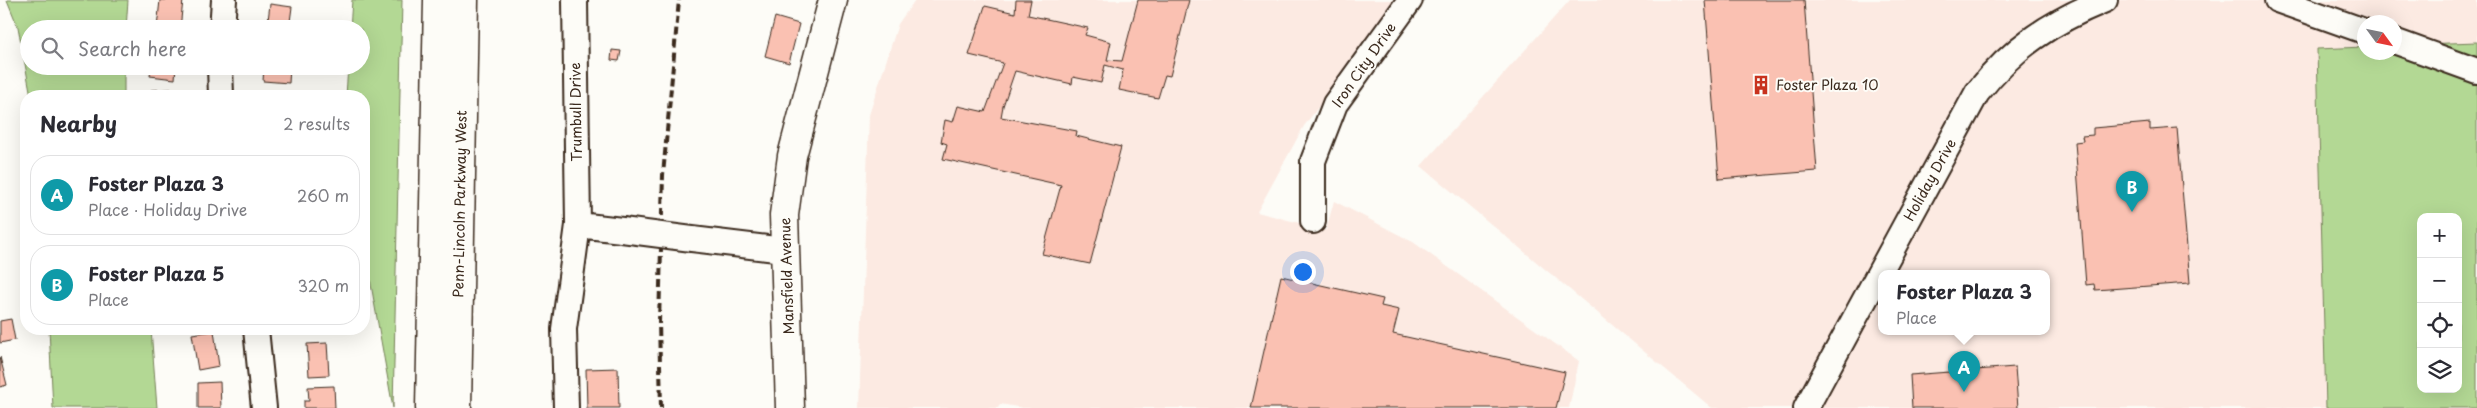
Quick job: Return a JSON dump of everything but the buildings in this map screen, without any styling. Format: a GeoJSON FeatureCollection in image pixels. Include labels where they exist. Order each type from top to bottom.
{"type":"FeatureCollection","features":[{"type":"Feature","properties":{"kind":"main road","name":"Penn-Lincoln Parkway West"},"geometry":{"type":"LineString","coordinates":[[430,408],[438,0]]}},
{"type":"Feature","properties":{"kind":"main road","name":"Penn-Lincoln Parkway West"},"geometry":{"type":"LineString","coordinates":[[456,408],[464,0]]}},
{"type":"Feature","properties":{"kind":"main road","name":"Mansfield Avenue"},"geometry":{"type":"LineString","coordinates":[[790,408],[784,215],[792,156],[833,0]]}},
{"type":"Feature","properties":{"kind":"street"},"geometry":{"type":"LineString","coordinates":[[223,20],[224,0]]}},
{"type":"Feature","properties":{"kind":"street","name":"Trumbull Drive"},"geometry":{"type":"LineString","coordinates":[[566,408],[564,329],[578,225],[575,0]]}},
{"type":"Feature","properties":{"kind":"street","name":"Iron City Drive"},"geometry":{"type":"LineString","coordinates":[[1313,221],[1313,161],[1335,104],[1410,0]]}},
{"type":"Feature","properties":{"kind":"street","name":"Holiday Drive"},"geometry":{"type":"LineString","coordinates":[[1881,270],[1977,94],[1996,69],[2038,34],[2059,21],[2106,0]]}},
{"type":"Feature","properties":{"kind":"street"},"geometry":{"type":"LineString","coordinates":[[2277,0],[2357,29]]}},
{"type":"Feature","properties":{"kind":"street"},"geometry":{"type":"LineString","coordinates":[[2402,44],[2477,71]]}},
{"type":"Feature","properties":{"kind":"street"},"geometry":{"type":"LineString","coordinates":[[220,75],[221,90]]}},
{"type":"Feature","properties":{"kind":"street"},"geometry":{"type":"LineString","coordinates":[[578,225],[784,250]]}},
{"type":"Feature","properties":{"kind":"street","name":"Holiday Drive"},"geometry":{"type":"LineString","coordinates":[[1806,408],[1878,276]]}},
{"type":"Feature","properties":{"kind":"street"},"geometry":{"type":"LineString","coordinates":[[257,335],[264,408]]}},
{"type":"Feature","properties":{"kind":"shaded area"},"geometry":{"type":"Polygon","coordinates":[[[915,0],[1400,0],[1304,126],[1257,212],[1326,230],[1334,201],[1413,242],[1579,361],[1569,408],[1023,408],[1000,404],[998,408],[859,408],[869,115],[898,24],[915,0]]]}},
{"type":"Feature","properties":{"kind":"shaded area"},"geometry":{"type":"Polygon","coordinates":[[[1570,0],[2477,0],[2477,42],[2402,45],[2402,15],[2357,15],[2357,47],[2317,49],[2326,408],[1712,408],[1421,166],[1570,0]]]}},
{"type":"Feature","properties":{"kind":"green space"},"geometry":{"type":"Polygon","coordinates":[[[7,0],[128,0],[127,20],[20,20],[20,38],[18,27],[7,0]]]}},
{"type":"Feature","properties":{"kind":"green space"},"geometry":{"type":"Polygon","coordinates":[[[352,0],[402,0],[393,408],[370,279],[370,90],[346,90],[347,75],[370,75],[370,20],[351,20],[352,0]]]}},
{"type":"Feature","properties":{"kind":"green space"},"geometry":{"type":"Polygon","coordinates":[[[2477,42],[2477,408],[2326,408],[2317,49],[2357,47],[2357,60],[2402,60],[2402,45],[2477,42]]]}},
{"type":"Feature","properties":{"kind":"green space"},"geometry":{"type":"Polygon","coordinates":[[[27,75],[124,75],[124,90],[30,90],[27,75]]]}},
{"type":"Feature","properties":{"kind":"green space"},"geometry":{"type":"Polygon","coordinates":[[[49,335],[151,335],[157,408],[53,408],[49,335]]]}},
{"type":"Feature","properties":{"kind":"railway"},"geometry":{"type":"LineString","coordinates":[[661,408],[659,322],[663,175],[679,0]]}},
{"type":"Feature","properties":{"kind":"place","name":"Foster Plaza 10"},"geometry":{"type":"Point","coordinates":[1761,85]}},
{"type":"Feature","properties":{"kind":"place","name":"Foster Plaza 5"},"geometry":{"type":"Point","coordinates":[2132,212]}},
{"type":"Feature","properties":{"kind":"place","name":"Foster Plaza 3"},"geometry":{"type":"Point","coordinates":[1964,392]}}]}
